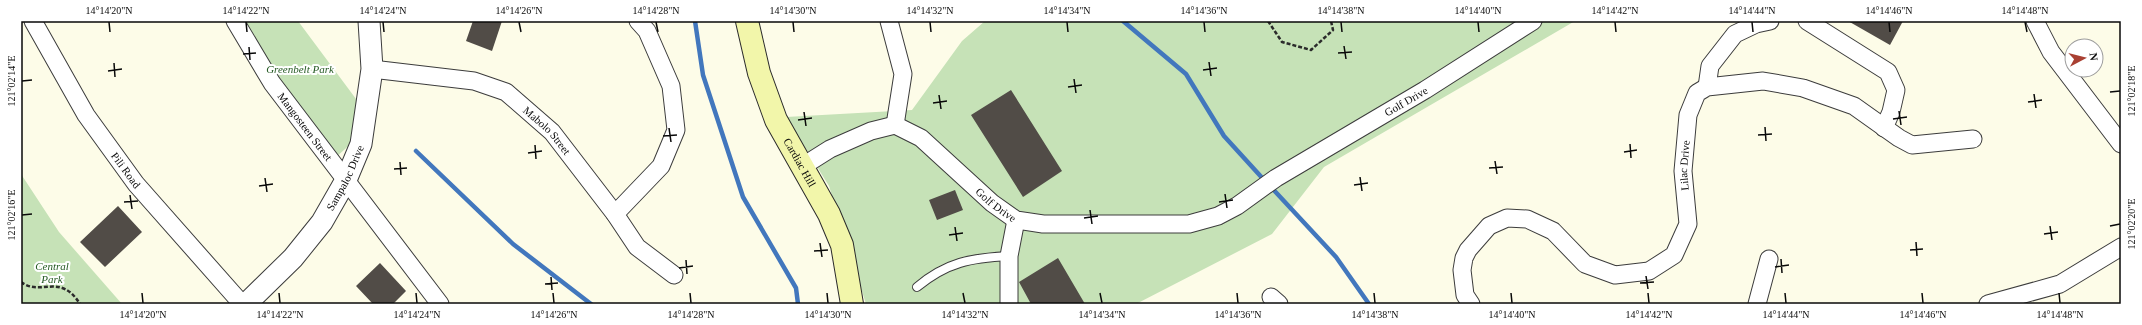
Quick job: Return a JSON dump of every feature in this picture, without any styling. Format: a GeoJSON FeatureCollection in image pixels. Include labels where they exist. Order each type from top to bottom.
{"type":"FeatureCollection","features":[{"type":"Feature","properties":{"kind":"main road","name":"Cardiac Hill"},"geometry":{"type":"LineString","coordinates":[[747,21],[759,73],[776,120],[829,214],[842,245],[852,304]]}},
{"type":"Feature","properties":{"kind":"street","name":"Pili Road"},"geometry":{"type":"LineString","coordinates":[[33,21],[86,115],[136,184],[242,304]]}},
{"type":"Feature","properties":{"kind":"street","name":"Mangosteen Street"},"geometry":{"type":"LineString","coordinates":[[235,21],[272,83],[440,304]]}},
{"type":"Feature","properties":{"kind":"street","name":"Sampaloc Drive"},"geometry":{"type":"LineString","coordinates":[[246,304],[293,258],[322,222],[346,180],[361,144],[372,69],[369,21]]}},
{"type":"Feature","properties":{"kind":"street"},"geometry":{"type":"LineString","coordinates":[[615,214],[661,166],[676,130],[671,86],[647,31],[638,21]]}},
{"type":"Feature","properties":{"kind":"street"},"geometry":{"type":"LineString","coordinates":[[803,166],[830,149],[865,134],[895,125],[903,74],[889,21]]}},
{"type":"Feature","properties":{"kind":"street","name":"Golf Drive"},"geometry":{"type":"LineString","coordinates":[[895,125],[921,138],[950,162],[992,203],[1016,220],[1043,224],[1189,224],[1218,216],[1237,206],[1276,178],[1425,90],[1533,21]]}},
{"type":"Feature","properties":{"kind":"street"},"geometry":{"type":"LineString","coordinates":[[1770,21],[1756,24],[1735,34],[1710,66],[1707,87],[1763,81],[1803,88],[1854,106],[1884,128],[1912,145],[1973,139]]}},
{"type":"Feature","properties":{"kind":"street"},"geometry":{"type":"LineString","coordinates":[[1807,21],[1888,72],[1896,90],[1891,112],[1884,128]]}},
{"type":"Feature","properties":{"kind":"street"},"geometry":{"type":"LineString","coordinates":[[2035,21],[2051,52],[2121,144]]}},
{"type":"Feature","properties":{"kind":"street","name":"Mabolo Street"},"geometry":{"type":"LineString","coordinates":[[372,69],[474,81],[506,92],[552,132],[615,214],[637,247],[674,275]]}},
{"type":"Feature","properties":{"kind":"street","name":"Lilac Drive"},"geometry":{"type":"LineString","coordinates":[[1471,304],[1465,295],[1462,270],[1464,258],[1468,250],[1489,226],[1507,218],[1527,219],[1553,231],[1585,264],[1615,275],[1649,271],[1674,255],[1688,224],[1683,171],[1688,115],[1697,94],[1707,87]]}},
{"type":"Feature","properties":{"kind":"street"},"geometry":{"type":"LineString","coordinates":[[1009,304],[1009,256],[1016,220]]}},
{"type":"Feature","properties":{"kind":"street"},"geometry":{"type":"LineString","coordinates":[[1988,304],[2060,284],[2121,247]]}},
{"type":"Feature","properties":{"kind":"street"},"geometry":{"type":"LineString","coordinates":[[1757,304],[1769,259]]}},
{"type":"Feature","properties":{"kind":"lane"},"geometry":{"type":"LineString","coordinates":[[917,287],[931,275],[953,264],[978,258],[1009,256]]}},
{"type":"Feature","properties":{"kind":"path"},"geometry":{"type":"LineString","coordinates":[[1268,21],[1282,42],[1311,50],[1333,30],[1331,21]]}},
{"type":"Feature","properties":{"kind":"path"},"geometry":{"type":"LineString","coordinates":[[21,282],[26,286],[59,286],[74,295],[80,304]]}},
{"type":"Feature","properties":{"kind":"green space","name":"Greenbelt Park"},"geometry":{"type":"Polygon","coordinates":[[[240,21],[298,21],[362,107],[355,140],[334,159],[274,81],[240,21]]]}},
{"type":"Feature","properties":{"kind":"green space"},"geometry":{"type":"Polygon","coordinates":[[[985,21],[1575,21],[1324,167],[1272,234],[1136,304],[866,304],[829,186],[786,117],[912,110],[962,41],[985,21]]]}},
{"type":"Feature","properties":{"kind":"green space","name":"Central Park"},"geometry":{"type":"Polygon","coordinates":[[[21,174],[59,232],[122,304],[21,304],[21,174]]]}},
{"type":"Feature","properties":{"kind":"building"},"geometry":{"type":"Polygon","coordinates":[[[473,21],[502,21],[492,51],[466,41],[473,21]]]}},
{"type":"Feature","properties":{"kind":"building"},"geometry":{"type":"Polygon","coordinates":[[[1848,21],[1903,21],[1890,45],[1848,21]]]}},
{"type":"Feature","properties":{"kind":"building"},"geometry":{"type":"Polygon","coordinates":[[[1011,90],[1062,171],[1023,197],[971,115],[1011,90]]]}},
{"type":"Feature","properties":{"kind":"building"},"geometry":{"type":"Polygon","coordinates":[[[955,190],[963,210],[937,220],[929,200],[955,190]]]}},
{"type":"Feature","properties":{"kind":"building"},"geometry":{"type":"Polygon","coordinates":[[[118,206],[142,232],[105,267],[80,242],[118,206]]]}},
{"type":"Feature","properties":{"kind":"building"},"geometry":{"type":"Polygon","coordinates":[[[1058,258],[1085,304],[1031,304],[1019,282],[1058,258]]]}},
{"type":"Feature","properties":{"kind":"building"},"geometry":{"type":"Polygon","coordinates":[[[380,263],[406,291],[393,304],[373,304],[356,286],[380,263]]]}},
{"type":"Feature","properties":{"kind":"waterway"},"geometry":{"type":"LineString","coordinates":[[695,21],[703,75],[743,197],[796,288],[798,304]]}},
{"type":"Feature","properties":{"kind":"waterway"},"geometry":{"type":"LineString","coordinates":[[1123,21],[1186,74],[1224,136],[1265,181]]}},
{"type":"Feature","properties":{"kind":"waterway"},"geometry":{"type":"LineString","coordinates":[[416,151],[513,244],[591,304]]}},
{"type":"Feature","properties":{"kind":"waterway"},"geometry":{"type":"LineString","coordinates":[[1270,186],[1336,257],[1369,304]]}}]}
